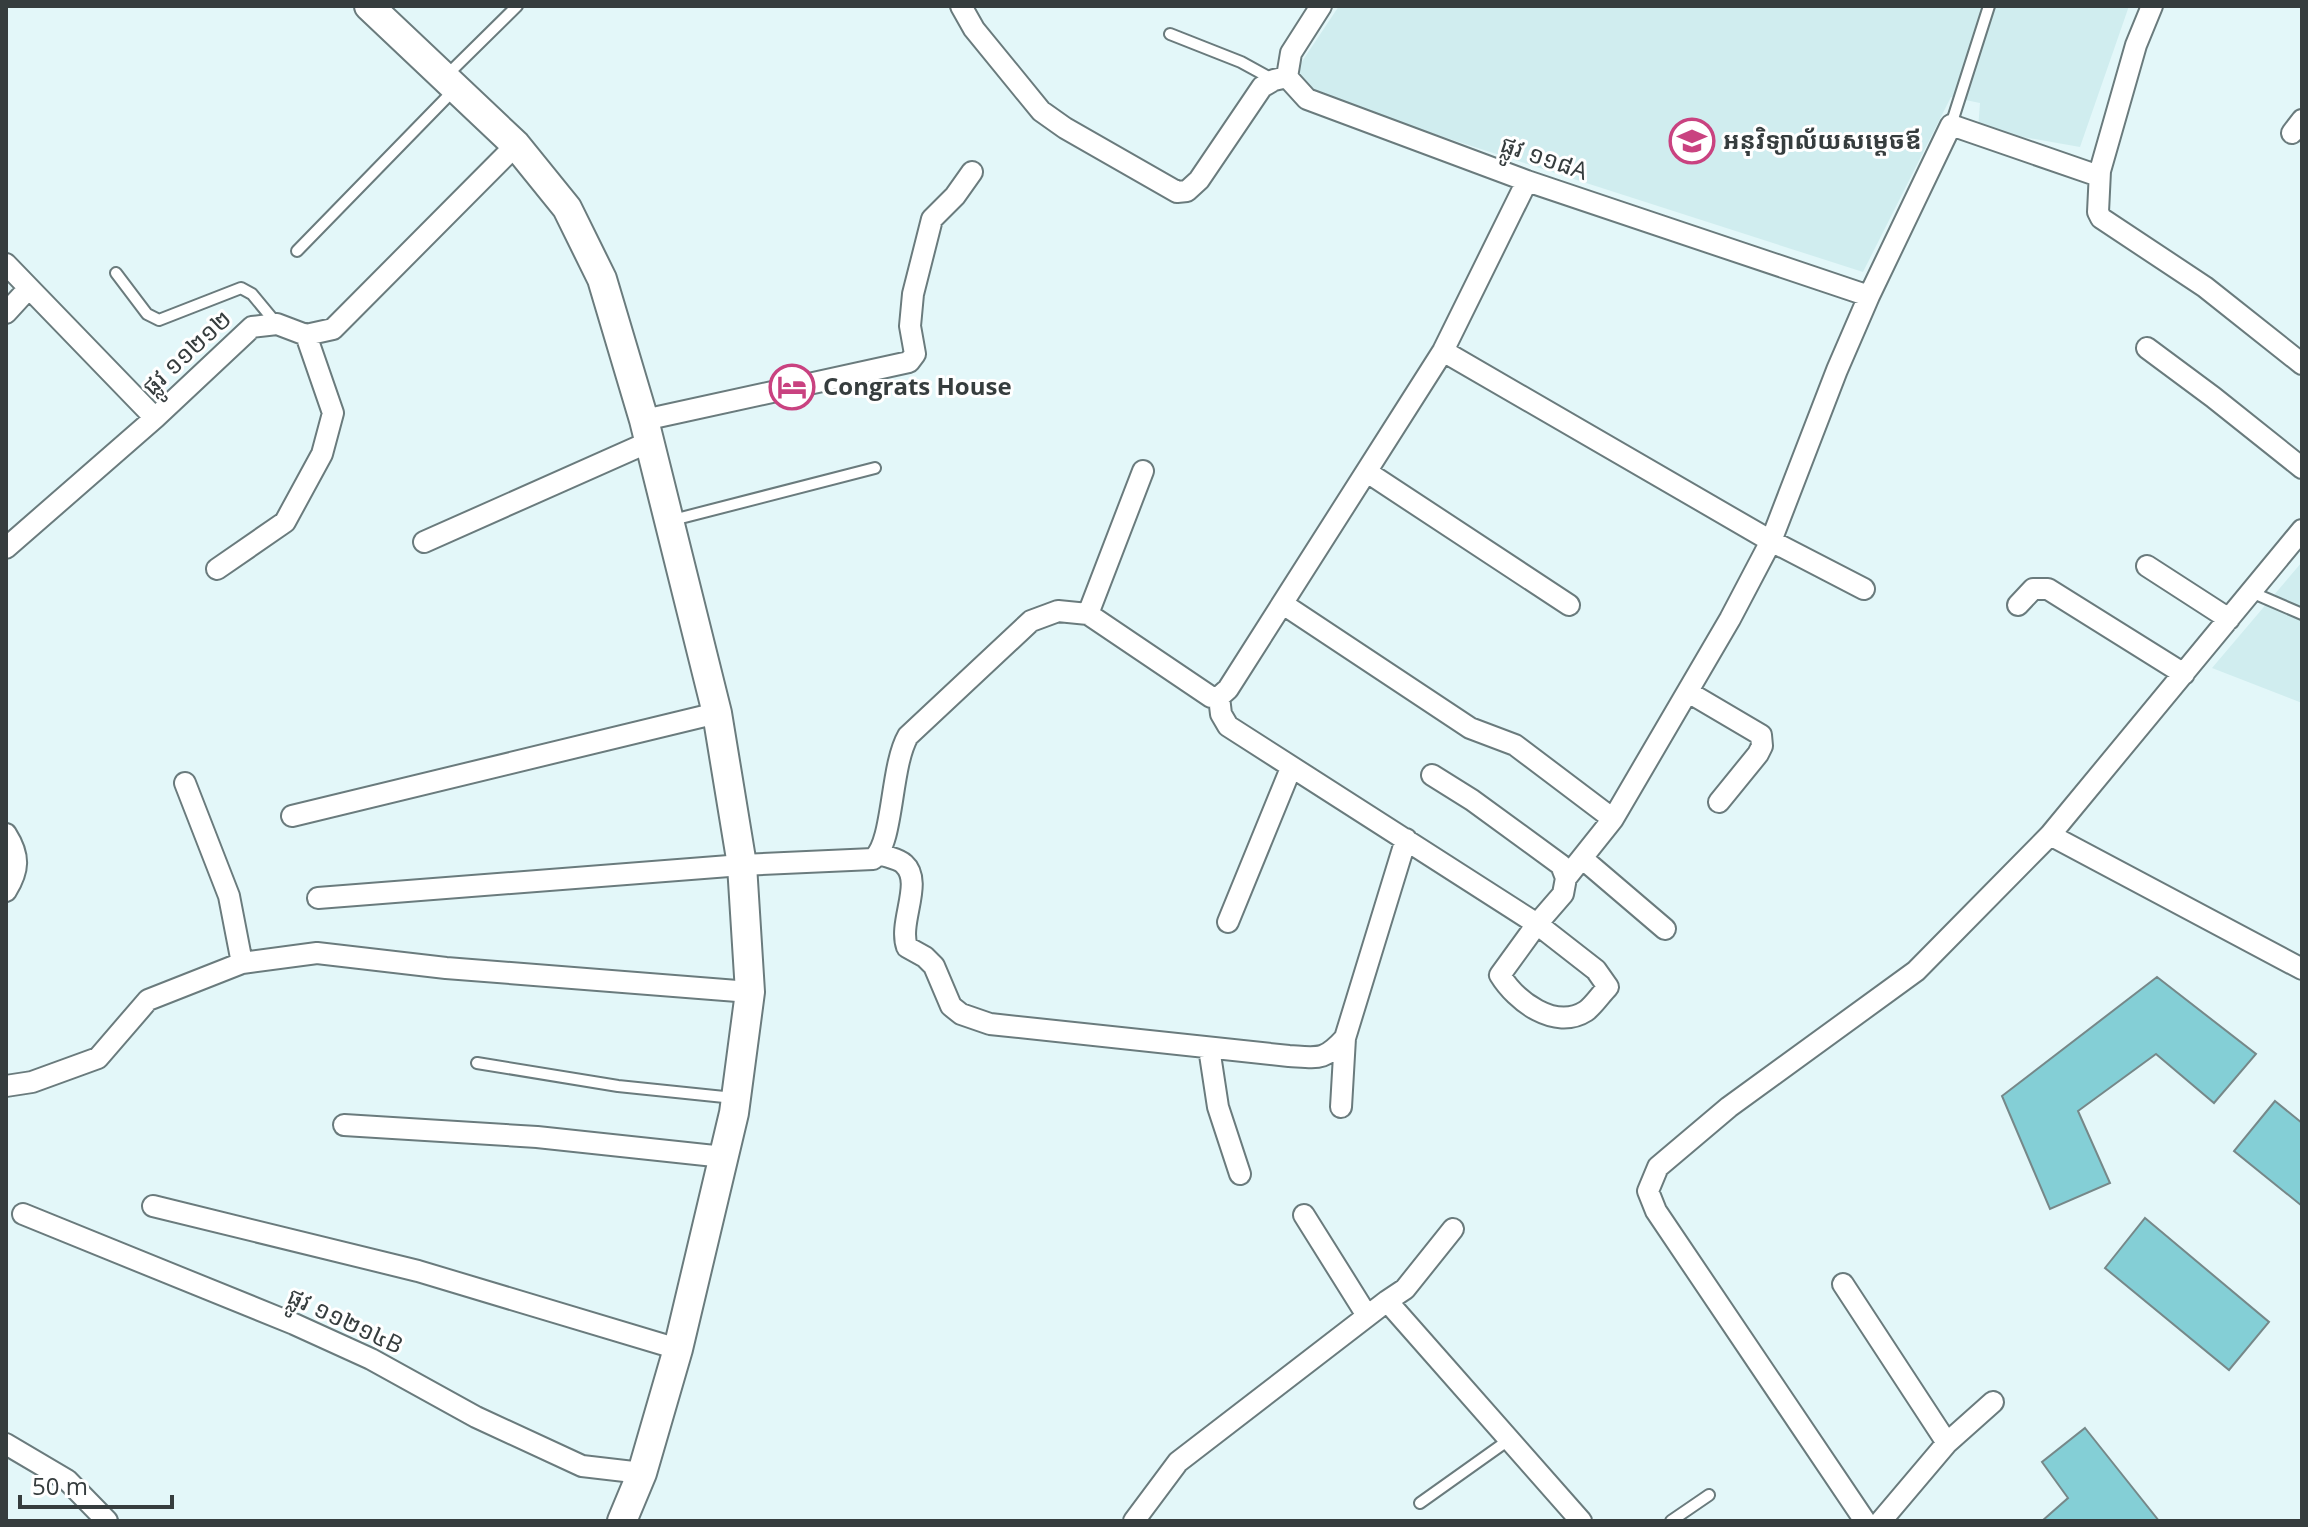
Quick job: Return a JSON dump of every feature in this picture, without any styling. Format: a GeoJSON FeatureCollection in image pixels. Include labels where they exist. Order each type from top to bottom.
{"type":"FeatureCollection","features":[{"type":"Feature","properties":{"kind":"main road"},"geometry":{"type":"LineString","coordinates":[[369,6],[516,145],[567,208],[602,279],[647,431],[717,713],[742,865],[750,992],[736,1099],[678,1349],[642,1473],[622,1521]]}},
{"type":"Feature","properties":{"kind":"street"},"geometry":{"type":"LineString","coordinates":[[961,6],[974,29],[1041,111],[1177,192],[1187,191],[1199,180],[1262,87],[1280,78],[1291,53],[1321,6]]}},
{"type":"Feature","properties":{"kind":"street"},"geometry":{"type":"LineString","coordinates":[[2152,6],[2136,45],[2100,171],[2097,204],[2101,218],[2205,287],[2302,364]]}},
{"type":"Feature","properties":{"kind":"street","name":"ផ្លូវ ១១៨A"},"geometry":{"type":"LineString","coordinates":[[1280,78],[1307,99],[1527,181],[1869,296]]}},
{"type":"Feature","properties":{"kind":"street"},"geometry":{"type":"LineString","coordinates":[[1219,697],[1221,714],[1228,726],[1537,924],[1596,970],[1608,987],[1585,1011],[1561,1019],[1540,1012],[1508,988],[1500,975],[1537,924],[1563,894],[1566,878],[1613,819],[1730,619],[1771,541],[1869,296],[1951,125],[2093,174],[2100,171]]}},
{"type":"Feature","properties":{"kind":"street"},"geometry":{"type":"LineString","coordinates":[[277,324],[306,335],[333,329],[516,145]]}},
{"type":"Feature","properties":{"kind":"street"},"geometry":{"type":"LineString","coordinates":[[424,542],[647,431],[909,362],[915,354],[910,326],[913,294],[932,219],[955,196],[972,172]]}},
{"type":"Feature","properties":{"kind":"street"},"geometry":{"type":"LineString","coordinates":[[318,898],[742,865],[873,859],[883,847],[897,760],[908,736],[1031,621],[1058,611],[1088,614],[1211,697],[1219,697],[1228,689],[1443,351],[1527,181]]}},
{"type":"Feature","properties":{"kind":"street"},"geometry":{"type":"LineString","coordinates":[[6,264],[155,418]]}},
{"type":"Feature","properties":{"kind":"street"},"geometry":{"type":"LineString","coordinates":[[6,313],[28,289]]}},
{"type":"Feature","properties":{"kind":"street","name":"ផ្លូវ ១១២១២"},"geometry":{"type":"LineString","coordinates":[[6,548],[155,418],[252,327],[277,324]]}},
{"type":"Feature","properties":{"kind":"street"},"geometry":{"type":"LineString","coordinates":[[217,569],[285,522],[322,454],[333,413],[306,335]]}},
{"type":"Feature","properties":{"kind":"street"},"geometry":{"type":"LineString","coordinates":[[2147,348],[2302,468]]}},
{"type":"Feature","properties":{"kind":"street"},"geometry":{"type":"LineString","coordinates":[[1443,351],[1771,541],[1864,589]]}},
{"type":"Feature","properties":{"kind":"street"},"geometry":{"type":"LineString","coordinates":[[1088,614],[1143,471]]}},
{"type":"Feature","properties":{"kind":"street"},"geometry":{"type":"LineString","coordinates":[[1367,472],[1569,605]]}},
{"type":"Feature","properties":{"kind":"street"},"geometry":{"type":"LineString","coordinates":[[1865,1521],[1656,1211],[1648,1191],[1658,1167],[1729,1107],[1916,971],[2050,835],[2302,530]]}},
{"type":"Feature","properties":{"kind":"street"},"geometry":{"type":"LineString","coordinates":[[2147,566],[2229,619]]}},
{"type":"Feature","properties":{"kind":"street"},"geometry":{"type":"LineString","coordinates":[[2018,605],[2033,589],[2048,589],[2184,674]]}},
{"type":"Feature","properties":{"kind":"street"},"geometry":{"type":"LineString","coordinates":[[1283,604],[1470,728],[1515,745],[1613,819]]}},
{"type":"Feature","properties":{"kind":"street"},"geometry":{"type":"LineString","coordinates":[[1688,692],[1761,735],[1762,746],[1758,754],[1719,802]]}},
{"type":"Feature","properties":{"kind":"street"},"geometry":{"type":"LineString","coordinates":[[292,816],[717,713]]}},
{"type":"Feature","properties":{"kind":"street"},"geometry":{"type":"LineString","coordinates":[[1228,922],[1291,768]]}},
{"type":"Feature","properties":{"kind":"street"},"geometry":{"type":"LineString","coordinates":[[1432,775],[1561,865],[1566,878]]}},
{"type":"Feature","properties":{"kind":"street"},"geometry":{"type":"LineString","coordinates":[[185,783],[229,896],[242,963]]}},
{"type":"Feature","properties":{"kind":"street"},"geometry":{"type":"LineString","coordinates":[[6,834],[13,845],[17,872],[6,891]]}},
{"type":"Feature","properties":{"kind":"street"},"geometry":{"type":"LineString","coordinates":[[2050,835],[2302,969]]}},
{"type":"Feature","properties":{"kind":"street"},"geometry":{"type":"LineString","coordinates":[[1341,1107],[1345,1038],[1406,839]]}},
{"type":"Feature","properties":{"kind":"street"},"geometry":{"type":"LineString","coordinates":[[880,854],[902,862],[913,879],[903,935],[907,947],[934,966],[951,1006],[961,1014],[990,1024],[1311,1057],[1330,1054],[1345,1038]]}},
{"type":"Feature","properties":{"kind":"street"},"geometry":{"type":"LineString","coordinates":[[1583,859],[1665,929]]}},
{"type":"Feature","properties":{"kind":"street"},"geometry":{"type":"LineString","coordinates":[[6,1086],[32,1082],[98,1058],[148,1000],[242,963],[317,953],[446,968],[750,992]]}},
{"type":"Feature","properties":{"kind":"street"},"geometry":{"type":"LineString","coordinates":[[1209,1048],[1218,1107],[1240,1174]]}},
{"type":"Feature","properties":{"kind":"street"},"geometry":{"type":"LineString","coordinates":[[344,1125],[537,1137],[724,1157]]}},
{"type":"Feature","properties":{"kind":"street"},"geometry":{"type":"LineString","coordinates":[[153,1206],[418,1271],[678,1349]]}},
{"type":"Feature","properties":{"kind":"street","name":"ផ្លូវ ១១២១៤B"},"geometry":{"type":"LineString","coordinates":[[23,1214],[294,1324],[371,1359],[476,1417],[582,1466],[642,1473]]}},
{"type":"Feature","properties":{"kind":"street"},"geometry":{"type":"LineString","coordinates":[[1304,1215],[1366,1314]]}},
{"type":"Feature","properties":{"kind":"street"},"geometry":{"type":"LineString","coordinates":[[1134,1521],[1178,1462],[1366,1314],[1405,1289],[1453,1229]]}},
{"type":"Feature","properties":{"kind":"street"},"geometry":{"type":"LineString","coordinates":[[1843,1284],[1947,1443]]}},
{"type":"Feature","properties":{"kind":"street"},"geometry":{"type":"LineString","coordinates":[[1387,1301],[1581,1521]]}},
{"type":"Feature","properties":{"kind":"street"},"geometry":{"type":"LineString","coordinates":[[1881,1521],[1947,1443],[1993,1402]]}},
{"type":"Feature","properties":{"kind":"street"},"geometry":{"type":"LineString","coordinates":[[6,1444],[67,1480],[107,1521]]}},
{"type":"Feature","properties":{"kind":"lane"},"geometry":{"type":"LineString","coordinates":[[297,251],[517,6]]}},
{"type":"Feature","properties":{"kind":"lane"},"geometry":{"type":"LineString","coordinates":[[1951,125],[1989,6]]}},
{"type":"Feature","properties":{"kind":"lane"},"geometry":{"type":"LineString","coordinates":[[1170,34],[1280,78]]}},
{"type":"Feature","properties":{"kind":"lane"},"geometry":{"type":"LineString","coordinates":[[116,273],[147,314],[159,320],[241,288],[252,294],[277,324]]}},
{"type":"Feature","properties":{"kind":"lane"},"geometry":{"type":"LineString","coordinates":[[668,522],[875,468]]}},
{"type":"Feature","properties":{"kind":"lane"},"geometry":{"type":"LineString","coordinates":[[2251,592],[2302,614]]}},
{"type":"Feature","properties":{"kind":"lane"},"geometry":{"type":"LineString","coordinates":[[477,1063],[618,1086],[736,1099]]}},
{"type":"Feature","properties":{"kind":"lane"},"geometry":{"type":"LineString","coordinates":[[1420,1503],[1510,1439]]}},
{"type":"Feature","properties":{"kind":"lane"},"geometry":{"type":"LineString","coordinates":[[1671,1521],[1709,1495]]}},
{"type":"Feature","properties":{"kind":"shaded area","name":"អនុវិទ្យាល័យសម្តេចឪ"},"geometry":{"type":"Polygon","coordinates":[[[1339,6],[2129,6],[2080,147],[1978,129],[1980,103],[1951,97],[1863,272],[1316,96],[1302,84],[1297,69],[1339,6]]]}},
{"type":"Feature","properties":{"kind":"shaded area"},"geometry":{"type":"Polygon","coordinates":[[[2302,562],[2302,703],[2212,668],[2302,562]]]}},
{"type":"Feature","properties":{"kind":"building"},"geometry":{"type":"Polygon","coordinates":[[[2157,977],[2256,1054],[2214,1103],[2156,1054],[2078,1111],[2110,1183],[2050,1209],[2002,1096],[2157,977]]]}},
{"type":"Feature","properties":{"kind":"building"},"geometry":{"type":"Polygon","coordinates":[[[2275,1101],[2302,1123],[2302,1206],[2234,1151],[2275,1101]]]}},
{"type":"Feature","properties":{"kind":"building"},"geometry":{"type":"Polygon","coordinates":[[[2145,1218],[2269,1322],[2229,1370],[2105,1268],[2145,1218]]]}},
{"type":"Feature","properties":{"kind":"building"},"geometry":{"type":"Polygon","coordinates":[[[2085,1428],[2159,1521],[2042,1521],[2068,1498],[2042,1462],[2085,1428]]]}},
{"type":"Feature","properties":{"kind":"place","name":"អនុវិទ្យាល័យសម្តេចឪ"},"geometry":{"type":"Point","coordinates":[1692,141]}},
{"type":"Feature","properties":{"kind":"place","name":"Congrats House"},"geometry":{"type":"Point","coordinates":[792,387]}}]}
